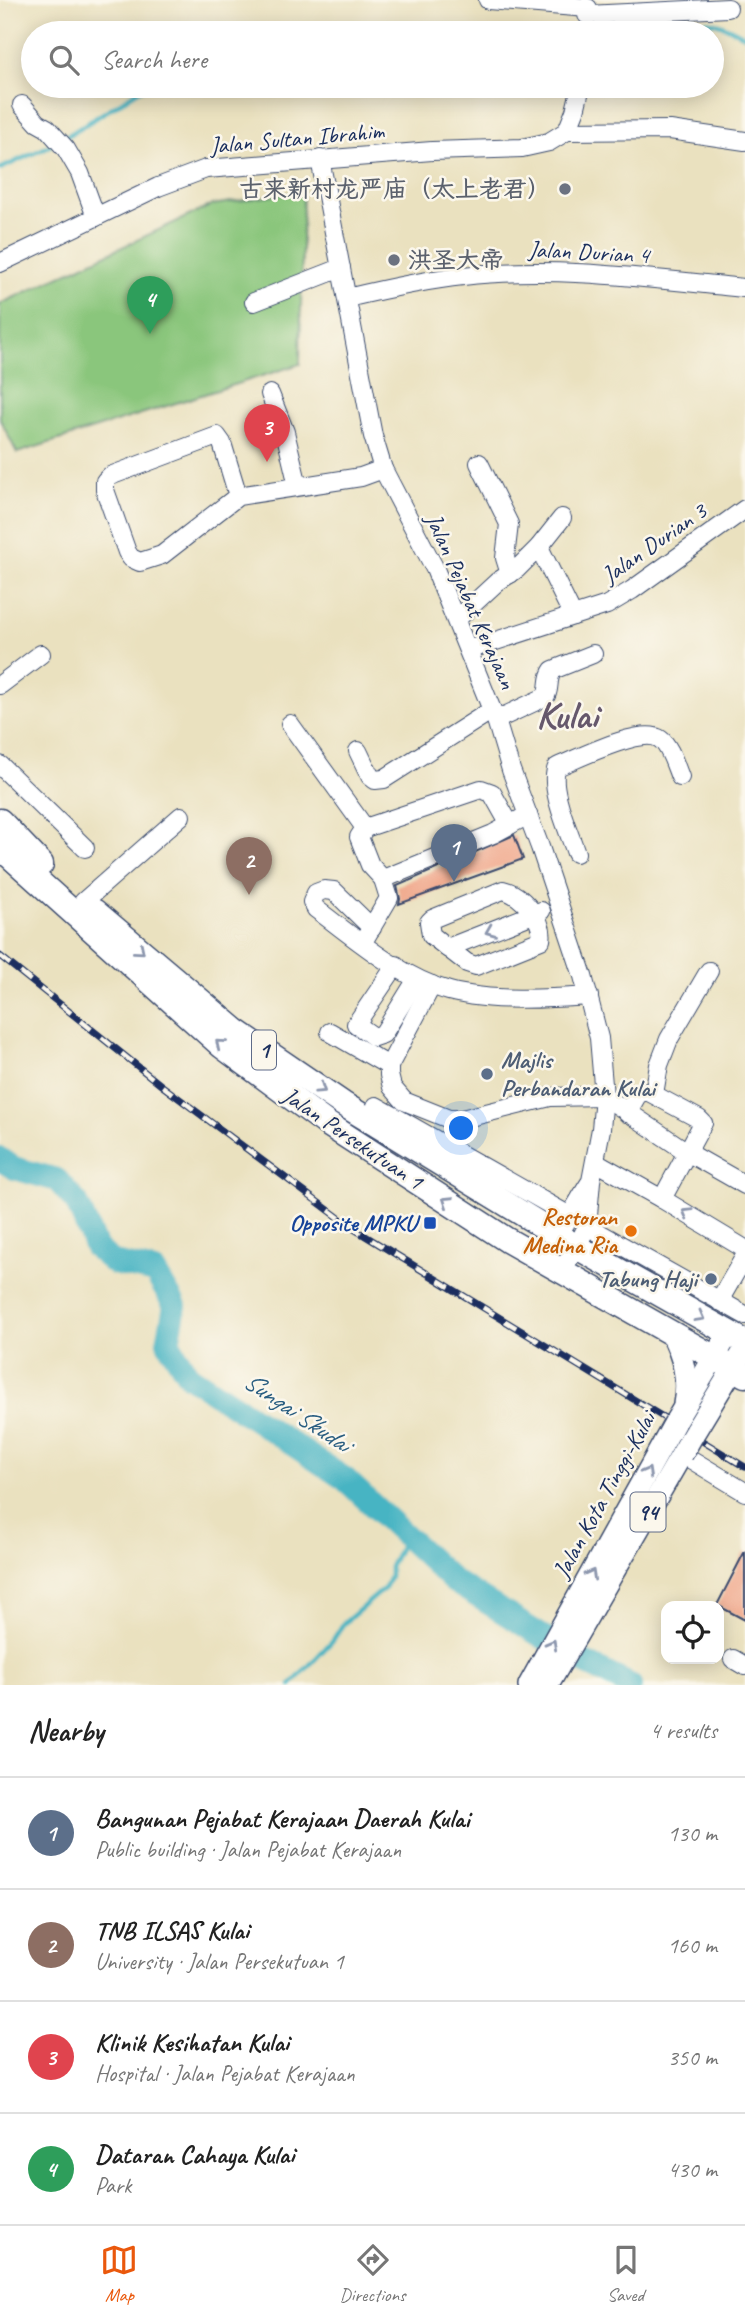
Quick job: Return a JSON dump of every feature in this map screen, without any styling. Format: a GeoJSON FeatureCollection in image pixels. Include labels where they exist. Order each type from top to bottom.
{"type":"FeatureCollection","features":[{"type":"Feature","properties":{"kind":"highway","name":"Jalan Persekutuan 1"},"geometry":{"type":"LineString","coordinates":[[0,821],[27,852],[83,902],[236,1031],[343,1104],[573,1231],[738,1353]]}},
{"type":"Feature","properties":{"kind":"highway","name":"Jalan Persekutuan 1"},"geometry":{"type":"LineString","coordinates":[[0,847],[222,1046],[326,1123],[551,1266],[671,1333],[738,1353]]}},
{"type":"Feature","properties":{"kind":"main road"},"geometry":{"type":"LineString","coordinates":[[671,1333],[680,1351],[687,1384],[679,1416]]}},
{"type":"Feature","properties":{"kind":"main road","name":"Jalan Kota Tinggi-Kulai"},"geometry":{"type":"LineString","coordinates":[[673,1448],[694,1433],[738,1353]]}},
{"type":"Feature","properties":{"kind":"main road","name":"Jalan Kota Tinggi-Kulai"},"geometry":{"type":"LineString","coordinates":[[548,1685],[583,1608],[673,1448],[679,1416],[738,1353]]}},
{"type":"Feature","properties":{"kind":"main road","name":"Jalan Kota Tinggi-Kulai"},"geometry":{"type":"LineString","coordinates":[[529,1685],[583,1608]]}},
{"type":"Feature","properties":{"kind":"street"},"geometry":{"type":"LineString","coordinates":[[488,0],[589,8],[728,8]]}},
{"type":"Feature","properties":{"kind":"street"},"geometry":{"type":"LineString","coordinates":[[578,98],[567,131],[670,130],[745,141]]}},
{"type":"Feature","properties":{"kind":"street"},"geometry":{"type":"LineString","coordinates":[[22,105],[38,123],[53,134],[78,168],[96,217]]}},
{"type":"Feature","properties":{"kind":"street","name":"Jalan Sultan Ibrahim"},"geometry":{"type":"LineString","coordinates":[[0,264],[158,187],[206,169],[432,150],[522,148],[549,142],[567,131]]}},
{"type":"Feature","properties":{"kind":"street","name":"Jalan Pejabat Kerajaan"},"geometry":{"type":"LineString","coordinates":[[320,159],[370,424],[383,469],[435,569],[494,715],[589,996],[599,1038],[604,1096],[596,1162],[573,1231],[551,1266]]}},
{"type":"Feature","properties":{"kind":"street"},"geometry":{"type":"LineString","coordinates":[[254,302],[341,268]]}},
{"type":"Feature","properties":{"kind":"street","name":"Jalan Durian 4"},"geometry":{"type":"LineString","coordinates":[[347,298],[463,276],[525,272],[630,277],[745,288]]}},
{"type":"Feature","properties":{"kind":"street"},"geometry":{"type":"LineString","coordinates":[[270,394],[285,432],[298,486]]}},
{"type":"Feature","properties":{"kind":"street"},"geometry":{"type":"LineString","coordinates":[[238,496],[222,443],[217,436],[110,476],[105,481],[105,489],[127,552],[131,558],[140,562],[162,555],[238,496],[361,477],[383,469]]}},
{"type":"Feature","properties":{"kind":"street"},"geometry":{"type":"LineString","coordinates":[[479,463],[509,524],[505,558],[510,574]]}},
{"type":"Feature","properties":{"kind":"street","name":"Jalan Durian 3"},"geometry":{"type":"LineString","coordinates":[[468,650],[607,605],[745,509]]}},
{"type":"Feature","properties":{"kind":"street"},"geometry":{"type":"LineString","coordinates":[[457,619],[539,547],[562,519]]}},
{"type":"Feature","properties":{"kind":"street"},"geometry":{"type":"LineString","coordinates":[[539,547],[573,616]]}},
{"type":"Feature","properties":{"kind":"street"},"geometry":{"type":"LineString","coordinates":[[0,685],[41,654]]}},
{"type":"Feature","properties":{"kind":"street"},"geometry":{"type":"LineString","coordinates":[[358,751],[370,776],[375,780],[384,779],[494,715],[545,697],[548,693],[549,675],[553,670],[593,654]]}},
{"type":"Feature","properties":{"kind":"street"},"geometry":{"type":"LineString","coordinates":[[290,724],[365,828]]}},
{"type":"Feature","properties":{"kind":"street"},"geometry":{"type":"LineString","coordinates":[[576,853],[555,788],[553,774],[557,767],[646,734],[657,736],[665,743],[680,777]]}},
{"type":"Feature","properties":{"kind":"street"},"geometry":{"type":"LineString","coordinates":[[0,765],[85,848]]}},
{"type":"Feature","properties":{"kind":"street"},"geometry":{"type":"LineString","coordinates":[[510,825],[492,793],[481,789],[365,828],[359,837],[370,865],[383,879],[389,898],[367,935],[396,965],[424,982],[450,991],[503,998],[589,996]]}},
{"type":"Feature","properties":{"kind":"street"},"geometry":{"type":"LineString","coordinates":[[383,879],[493,834],[527,815]]}},
{"type":"Feature","properties":{"kind":"street"},"geometry":{"type":"LineString","coordinates":[[83,902],[181,816]]}},
{"type":"Feature","properties":{"kind":"street"},"geometry":{"type":"LineString","coordinates":[[497,891],[510,892],[534,914],[542,933],[541,940],[481,965],[472,965],[431,935],[428,929],[429,922],[497,891]]}},
{"type":"Feature","properties":{"kind":"street"},"geometry":{"type":"LineString","coordinates":[[447,948],[558,904]]}},
{"type":"Feature","properties":{"kind":"street"},"geometry":{"type":"LineString","coordinates":[[396,965],[356,1024],[369,1035],[374,1037],[383,1034],[424,982]]}},
{"type":"Feature","properties":{"kind":"street"},"geometry":{"type":"LineString","coordinates":[[654,1094],[659,1065],[669,1039],[709,971]]}},
{"type":"Feature","properties":{"kind":"street"},"geometry":{"type":"LineString","coordinates":[[424,982],[389,1066],[392,1087],[404,1101],[449,1119],[462,1119],[550,1097],[604,1096],[687,1152],[745,1185]]}},
{"type":"Feature","properties":{"kind":"street"},"geometry":{"type":"LineString","coordinates":[[330,1032],[389,1066]]}},
{"type":"Feature","properties":{"kind":"street"},"geometry":{"type":"LineString","coordinates":[[627,1113],[638,1094],[647,1091],[703,1123],[662,1199]]}},
{"type":"Feature","properties":{"kind":"street"},"geometry":{"type":"LineString","coordinates":[[376,1106],[438,1141],[573,1231],[719,1301],[738,1353]]}},
{"type":"Feature","properties":{"kind":"street"},"geometry":{"type":"LineString","coordinates":[[438,1141],[449,1119]]}},
{"type":"Feature","properties":{"kind":"street"},"geometry":{"type":"LineString","coordinates":[[596,1162],[745,1249]]}},
{"type":"Feature","properties":{"kind":"street"},"geometry":{"type":"LineString","coordinates":[[719,1301],[745,1256]]}},
{"type":"Feature","properties":{"kind":"street"},"geometry":{"type":"LineString","coordinates":[[673,1448],[745,1492]]}},
{"type":"Feature","properties":{"kind":"green space"},"geometry":{"type":"Polygon","coordinates":[[[303,191],[300,364],[17,453],[0,419],[0,304],[212,205],[303,191]]]}},
{"type":"Feature","properties":{"kind":"building"},"geometry":{"type":"Polygon","coordinates":[[[514,835],[523,859],[399,904],[397,886],[514,835]]]}},
{"type":"Feature","properties":{"kind":"building"},"geometry":{"type":"Polygon","coordinates":[[[745,1551],[745,1620],[724,1609],[724,1601],[719,1601],[745,1551]]]}},
{"type":"Feature","properties":{"kind":"waterway"},"geometry":{"type":"LineString","coordinates":[[724,26],[745,36]]}},
{"type":"Feature","properties":{"kind":"waterway"},"geometry":{"type":"LineString","coordinates":[[64,138],[127,98]]}},
{"type":"Feature","properties":{"kind":"waterway"},"geometry":{"type":"LineString","coordinates":[[0,169],[51,145]]}},
{"type":"Feature","properties":{"kind":"waterway","name":"Sungai Skudai"},"geometry":{"type":"LineString","coordinates":[[0,1159],[14,1168],[57,1180],[77,1203],[96,1248],[114,1263],[155,1272],[175,1306],[168,1342],[188,1375],[345,1479],[453,1581],[585,1663],[630,1685]]}},
{"type":"Feature","properties":{"kind":"waterway"},"geometry":{"type":"LineString","coordinates":[[291,1685],[333,1640],[343,1624],[385,1588],[390,1567],[405,1536]]}},
{"type":"Feature","properties":{"kind":"railway"},"geometry":{"type":"LineString","coordinates":[[0,956],[161,1085],[354,1229],[745,1467]]}},
{"type":"Feature","properties":{"kind":"place","name":"古来新村龙严庙（太上老君）"},"geometry":{"type":"Point","coordinates":[565,189]}},
{"type":"Feature","properties":{"kind":"place","name":"洪圣大帝"},"geometry":{"type":"Point","coordinates":[394,260]}},
{"type":"Feature","properties":{"kind":"place","name":"Dataran Cahaya Kulai"},"geometry":{"type":"Point","coordinates":[150,334]}},
{"type":"Feature","properties":{"kind":"place","name":"Klinik Kesihatan Kulai"},"geometry":{"type":"Point","coordinates":[267,462]}},
{"type":"Feature","properties":{"kind":"place","name":"Bangunan Pejabat Kerajaan Daerah Kulai"},"geometry":{"type":"Point","coordinates":[454,882]}},
{"type":"Feature","properties":{"kind":"place","name":"TNB ILSAS Kulai"},"geometry":{"type":"Point","coordinates":[249,895]}},
{"type":"Feature","properties":{"kind":"place","name":"Majlis Perbandaran Kulai"},"geometry":{"type":"Point","coordinates":[487,1074]}},
{"type":"Feature","properties":{"kind":"place","name":"Opposite MPKU"},"geometry":{"type":"Point","coordinates":[430,1223]}},
{"type":"Feature","properties":{"kind":"place","name":"Restoran Medina Ria"},"geometry":{"type":"Point","coordinates":[631,1231]}},
{"type":"Feature","properties":{"kind":"place","name":"Tabung Haji"},"geometry":{"type":"Point","coordinates":[711,1279]}},
{"type":"Feature","properties":{"kind":"district","name":"Kulai"},"geometry":{"type":"Point","coordinates":[567,715]}}]}
